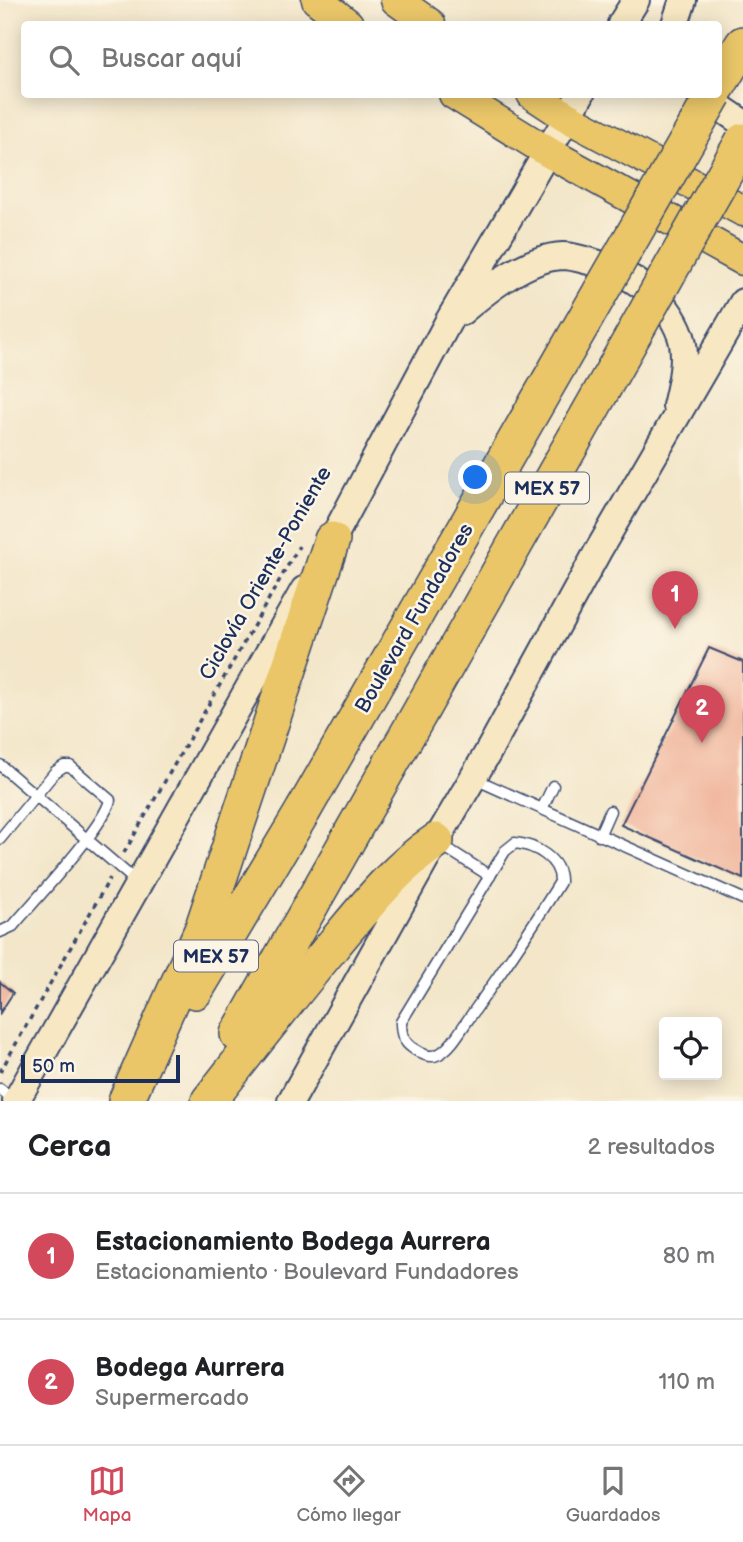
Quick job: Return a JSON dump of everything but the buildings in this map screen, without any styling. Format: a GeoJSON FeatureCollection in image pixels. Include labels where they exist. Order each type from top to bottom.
{"type":"FeatureCollection","features":[{"type":"Feature","properties":{"kind":"highway"},"geometry":{"type":"LineString","coordinates":[[722,81],[743,44]]}},
{"type":"Feature","properties":{"kind":"highway","name":"Boulevard Fundadores"},"geometry":{"type":"LineString","coordinates":[[127,1101],[303,811],[712,98]]}},
{"type":"Feature","properties":{"kind":"highway","name":"MEX 57"},"geometry":{"type":"LineString","coordinates":[[200,1101],[743,141]]}},
{"type":"Feature","properties":{"kind":"highway"},"geometry":{"type":"LineString","coordinates":[[127,1101],[202,930],[317,539]]}},
{"type":"Feature","properties":{"kind":"highway"},"geometry":{"type":"LineString","coordinates":[[209,1101],[269,1022],[384,885],[407,862],[436,841]]}},
{"type":"Feature","properties":{"kind":"main road"},"geometry":{"type":"LineString","coordinates":[[317,0],[344,21]]}},
{"type":"Feature","properties":{"kind":"main road"},"geometry":{"type":"LineString","coordinates":[[396,0],[426,21]]}},
{"type":"Feature","properties":{"kind":"main road"},"geometry":{"type":"LineString","coordinates":[[623,21],[636,0]]}},
{"type":"Feature","properties":{"kind":"main road"},"geometry":{"type":"LineString","coordinates":[[676,21],[683,0]]}},
{"type":"Feature","properties":{"kind":"main road"},"geometry":{"type":"LineString","coordinates":[[460,98],[548,152],[743,260]]}},
{"type":"Feature","properties":{"kind":"main road"},"geometry":{"type":"LineString","coordinates":[[546,98],[574,106],[743,211]]}},
{"type":"Feature","properties":{"kind":"main road"},"geometry":{"type":"LineString","coordinates":[[706,98],[743,123]]}},
{"type":"Feature","properties":{"kind":"main road"},"geometry":{"type":"LineString","coordinates":[[16,1101],[139,883],[317,539],[574,106]]}},
{"type":"Feature","properties":{"kind":"main road"},"geometry":{"type":"LineString","coordinates":[[448,322],[513,273],[547,259],[564,256],[613,269],[637,281],[653,294],[671,316],[682,338],[684,360],[679,394],[669,431]]}},
{"type":"Feature","properties":{"kind":"main road"},"geometry":{"type":"LineString","coordinates":[[291,1101],[474,778],[598,551],[743,302]]}},
{"type":"Feature","properties":{"kind":"lane"},"geometry":{"type":"LineString","coordinates":[[0,765],[139,883]]}},
{"type":"Feature","properties":{"kind":"lane"},"geometry":{"type":"LineString","coordinates":[[0,839],[55,772],[64,766],[70,766],[108,797],[107,810],[86,839],[13,926],[0,932]]}},
{"type":"Feature","properties":{"kind":"lane"},"geometry":{"type":"LineString","coordinates":[[474,778],[743,899]]}},
{"type":"Feature","properties":{"kind":"lane"},"geometry":{"type":"LineString","coordinates":[[542,809],[553,786]]}},
{"type":"Feature","properties":{"kind":"lane"},"geometry":{"type":"LineString","coordinates":[[599,836],[610,811]]}},
{"type":"Feature","properties":{"kind":"lane"},"geometry":{"type":"LineString","coordinates":[[436,841],[489,876]]}},
{"type":"Feature","properties":{"kind":"lane"},"geometry":{"type":"LineString","coordinates":[[519,843],[554,861],[559,868],[560,882],[503,971],[452,1041],[437,1055],[429,1057],[407,1044],[401,1033],[401,1022],[489,876],[509,846],[519,843]]}},
{"type":"Feature","properties":{"kind":"lane"},"geometry":{"type":"LineString","coordinates":[[0,1089],[16,1101]]}},
{"type":"Feature","properties":{"kind":"path","name":"Ciclovía Oriente-Poniente"},"geometry":{"type":"LineString","coordinates":[[0,1072],[117,865],[317,539]]}},
{"type":"Feature","properties":{"kind":"place","name":"Estacionamiento Bodega Aurrera"},"geometry":{"type":"Point","coordinates":[675,629]}},
{"type":"Feature","properties":{"kind":"place","name":"Bodega Aurrera"},"geometry":{"type":"Point","coordinates":[702,743]}}]}
